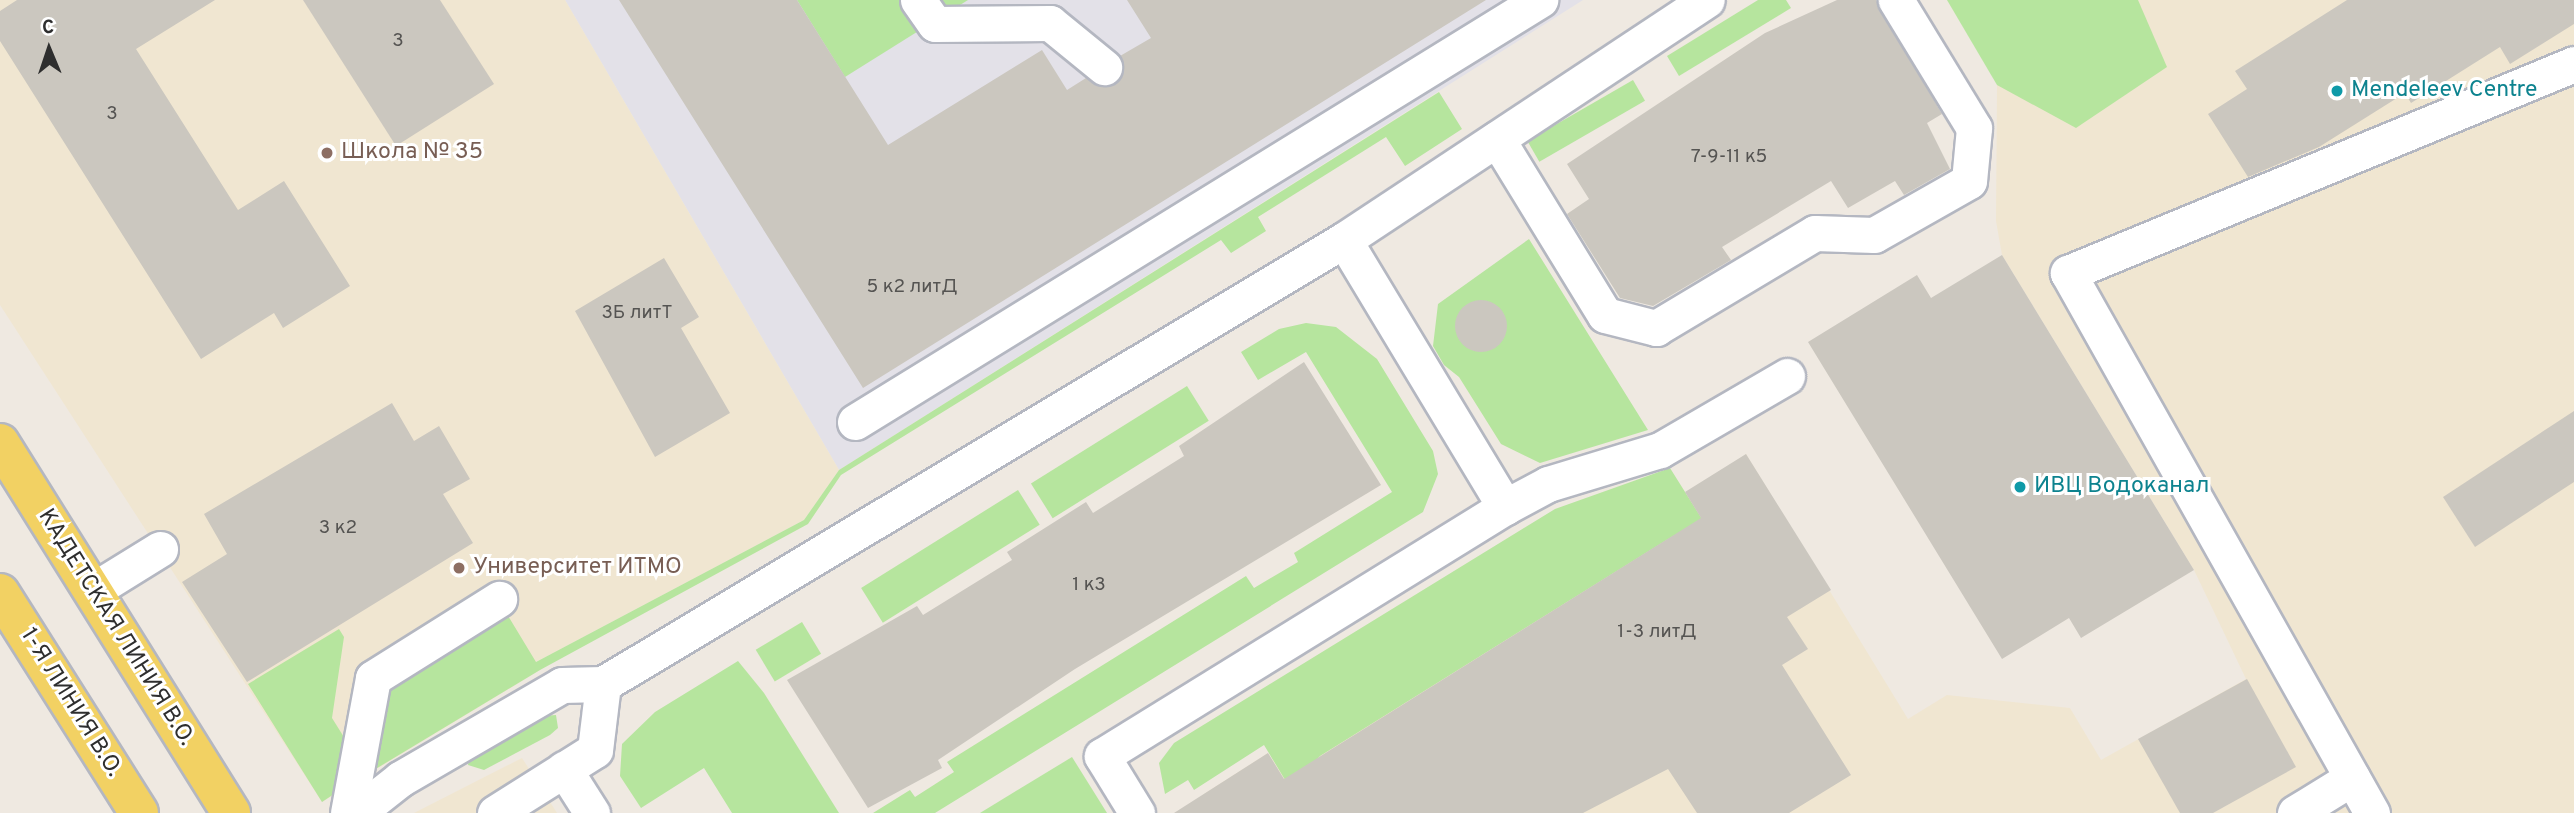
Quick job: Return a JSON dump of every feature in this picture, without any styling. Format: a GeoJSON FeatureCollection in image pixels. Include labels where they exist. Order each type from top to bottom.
{"type":"FeatureCollection","features":[{"type":"Feature","properties":{"kind":"main road","name":"КАДЕТСКАЯ ЛИНИЯ В.О."},"geometry":{"type":"LineString","coordinates":[[0,443],[231,813]]}},
{"type":"Feature","properties":{"kind":"main road","name":"1-Я ЛИНИЯ В.О."},"geometry":{"type":"LineString","coordinates":[[0,593],[139,813]]}},
{"type":"Feature","properties":{"kind":"lane"},"geometry":{"type":"LineString","coordinates":[[918,0],[935,24],[1050,23],[1104,67]]}},
{"type":"Feature","properties":{"kind":"lane"},"geometry":{"type":"LineString","coordinates":[[855,422],[1192,200],[1540,0]]}},
{"type":"Feature","properties":{"kind":"lane"},"geometry":{"type":"LineString","coordinates":[[357,813],[400,779],[562,685],[603,684],[1344,240],[1707,0]]}},
{"type":"Feature","properties":{"kind":"lane"},"geometry":{"type":"LineString","coordinates":[[1497,139],[1605,315],[1656,328],[1815,233],[1874,235],[1969,181],[1974,128],[1896,0]]}},
{"type":"Feature","properties":{"kind":"lane"},"geometry":{"type":"LineString","coordinates":[[2372,813],[2068,273],[2574,64]]}},
{"type":"Feature","properties":{"kind":"lane"},"geometry":{"type":"LineString","coordinates":[[1344,240],[1505,507]]}},
{"type":"Feature","properties":{"kind":"lane"},"geometry":{"type":"LineString","coordinates":[[1136,813],[1102,757],[1505,507],[1548,484],[1660,450],[1787,376]]}},
{"type":"Feature","properties":{"kind":"lane"},"geometry":{"type":"LineString","coordinates":[[92,591],[160,549]]}},
{"type":"Feature","properties":{"kind":"lane"},"geometry":{"type":"LineString","coordinates":[[348,813],[373,678],[499,599]]}},
{"type":"Feature","properties":{"kind":"lane"},"geometry":{"type":"LineString","coordinates":[[495,813],[595,750],[603,684]]}},
{"type":"Feature","properties":{"kind":"lane"},"geometry":{"type":"LineString","coordinates":[[564,769],[592,813]]}},
{"type":"Feature","properties":{"kind":"lane"},"geometry":{"type":"LineString","coordinates":[[2295,813],[2352,778]]}},
{"type":"Feature","properties":{"kind":"shaded area","name":"Школа № 35"},"geometry":{"type":"Polygon","coordinates":[[[0,0],[565,0],[839,470],[804,520],[536,662],[540,670],[322,802],[0,305],[0,0]]]}},
{"type":"Feature","properties":{"kind":"shaded area"},"geometry":{"type":"Polygon","coordinates":[[[565,0],[1583,0],[839,470],[565,0]]]}},
{"type":"Feature","properties":{"kind":"shaded area"},"geometry":{"type":"Polygon","coordinates":[[[2125,0],[2574,0],[2574,813],[1217,813],[1204,794],[1268,753],[1290,787],[1320,756],[1746,454],[1908,719],[1947,695],[2070,708],[2101,760],[2246,679],[2194,570],[2002,255],[1996,221],[1997,85],[2125,0]]]}},
{"type":"Feature","properties":{"kind":"shaded area"},"geometry":{"type":"Polygon","coordinates":[[[522,758],[557,813],[414,813],[522,758]]]}},
{"type":"Feature","properties":{"kind":"green space"},"geometry":{"type":"Polygon","coordinates":[[[797,0],[968,0],[845,77],[797,0]]]}},
{"type":"Feature","properties":{"kind":"green space"},"geometry":{"type":"Polygon","coordinates":[[[1758,0],[1786,0],[1791,8],[1679,76],[1667,56],[1758,0]]]}},
{"type":"Feature","properties":{"kind":"green space"},"geometry":{"type":"Polygon","coordinates":[[[1947,0],[2138,0],[2167,67],[2076,128],[1997,85],[1947,0]]]}},
{"type":"Feature","properties":{"kind":"green space"},"geometry":{"type":"Polygon","coordinates":[[[1633,80],[1645,101],[1539,162],[1527,141],[1633,80]]]}},
{"type":"Feature","properties":{"kind":"green space"},"geometry":{"type":"Polygon","coordinates":[[[1439,92],[1462,129],[1405,166],[1386,137],[1258,217],[1266,231],[1231,253],[1221,240],[841,475],[808,524],[540,670],[359,779],[381,692],[507,614],[536,662],[804,520],[839,470],[1439,92]]]}},
{"type":"Feature","properties":{"kind":"green space"},"geometry":{"type":"Polygon","coordinates":[[[1529,239],[1648,430],[1540,463],[1501,444],[1459,377],[1444,365],[1433,346],[1438,304],[1529,239]]]}},
{"type":"Feature","properties":{"kind":"green space"},"geometry":{"type":"Polygon","coordinates":[[[1306,323],[1336,327],[1377,359],[1433,451],[1438,474],[1423,512],[935,813],[873,813],[910,790],[915,797],[954,772],[947,762],[1246,576],[1254,588],[1298,562],[1294,553],[1392,492],[1306,352],[1258,380],[1241,352],[1279,329],[1306,323]]]}},
{"type":"Feature","properties":{"kind":"green space"},"geometry":{"type":"Polygon","coordinates":[[[1187,386],[1209,421],[1053,518],[1031,484],[1187,386]]]}},
{"type":"Feature","properties":{"kind":"green space"},"geometry":{"type":"Polygon","coordinates":[[[1670,468],[1707,527],[1673,536],[1320,756],[1290,788],[1264,745],[1194,790],[1188,780],[1165,794],[1159,763],[1174,743],[1555,509],[1670,468]]]}},
{"type":"Feature","properties":{"kind":"green space"},"geometry":{"type":"Polygon","coordinates":[[[1018,490],[1040,525],[883,623],[861,588],[1018,490]]]}},
{"type":"Feature","properties":{"kind":"green space"},"geometry":{"type":"Polygon","coordinates":[[[802,622],[821,654],[775,682],[756,650],[802,622]]]}},
{"type":"Feature","properties":{"kind":"green space"},"geometry":{"type":"Polygon","coordinates":[[[339,629],[344,637],[332,718],[347,742],[340,790],[322,802],[248,684],[339,629]]]}},
{"type":"Feature","properties":{"kind":"green space"},"geometry":{"type":"Polygon","coordinates":[[[738,661],[764,693],[839,813],[732,813],[704,768],[641,808],[620,776],[622,744],[655,712],[738,661]]]}},
{"type":"Feature","properties":{"kind":"green space"},"geometry":{"type":"Polygon","coordinates":[[[556,715],[558,728],[550,735],[484,770],[468,765],[469,759],[541,716],[556,715]]]}},
{"type":"Feature","properties":{"kind":"green space"},"geometry":{"type":"Polygon","coordinates":[[[1072,757],[1107,813],[980,813],[1072,757]]]}},
{"type":"Feature","properties":{"kind":"building"},"geometry":{"type":"Polygon","coordinates":[[[17,0],[215,0],[136,49],[238,210],[284,181],[350,286],[283,328],[274,313],[201,359],[0,41],[0,11],[17,0]]]}},
{"type":"Feature","properties":{"kind":"building"},"geometry":{"type":"Polygon","coordinates":[[[303,0],[440,0],[494,84],[396,146],[303,0]]]}},
{"type":"Feature","properties":{"kind":"building"},"geometry":{"type":"Polygon","coordinates":[[[619,0],[797,0],[888,145],[1042,50],[1067,90],[1086,78],[1112,85],[1124,71],[1120,56],[1151,38],[1127,0],[1486,0],[863,388],[619,0]]]}},
{"type":"Feature","properties":{"kind":"building"},"geometry":{"type":"Polygon","coordinates":[[[1837,0],[1876,0],[1942,114],[1927,123],[1950,169],[1904,195],[1895,181],[1848,208],[1831,181],[1722,247],[1731,260],[1653,306],[1620,298],[1567,214],[1589,199],[1567,164],[1765,33],[1837,0]]]}},
{"type":"Feature","properties":{"kind":"building","name":"Mendeleev Centre"},"geometry":{"type":"Polygon","coordinates":[[[2347,0],[2574,0],[2574,24],[2510,64],[2500,47],[2411,103],[2405,93],[2319,147],[2248,177],[2208,114],[2247,89],[2235,71],[2347,0]]]}},
{"type":"Feature","properties":{"kind":"building","name":"ИВЦ Водоканал"},"geometry":{"type":"Polygon","coordinates":[[[2002,255],[2194,570],[2081,638],[2069,618],[2002,659],[1808,342],[1917,275],[1931,298],[2002,255]]]}},
{"type":"Feature","properties":{"kind":"building"},"geometry":{"type":"Polygon","coordinates":[[[664,258],[699,317],[681,328],[730,413],[655,457],[575,311],[664,258]]]}},
{"type":"Feature","properties":{"kind":"building"},"geometry":{"type":"Polygon","coordinates":[[[1481,300],[1491,302],[1499,308],[1505,316],[1505,336],[1499,344],[1491,350],[1481,352],[1471,350],[1463,344],[1457,336],[1455,326],[1457,316],[1463,308],[1471,302],[1481,300]]]}},
{"type":"Feature","properties":{"kind":"building"},"geometry":{"type":"Polygon","coordinates":[[[1304,362],[1381,485],[1075,669],[938,760],[942,768],[868,808],[787,680],[917,606],[923,615],[1012,560],[1007,552],[1086,502],[1093,513],[1184,456],[1179,446],[1304,362]]]}},
{"type":"Feature","properties":{"kind":"building"},"geometry":{"type":"Polygon","coordinates":[[[392,403],[414,441],[439,426],[470,479],[443,494],[473,543],[247,682],[182,582],[227,554],[204,514],[392,403]]]}},
{"type":"Feature","properties":{"kind":"building"},"geometry":{"type":"Polygon","coordinates":[[[2574,411],[2574,482],[2475,547],[2443,497],[2574,411]]]}},
{"type":"Feature","properties":{"kind":"building"},"geometry":{"type":"Polygon","coordinates":[[[1746,454],[1831,590],[1787,617],[1808,649],[1782,665],[1851,775],[1789,813],[1697,813],[1668,769],[1583,813],[1174,813],[1268,753],[1284,779],[1701,518],[1685,492],[1746,454]]]}},
{"type":"Feature","properties":{"kind":"building"},"geometry":{"type":"Polygon","coordinates":[[[2247,679],[2296,767],[2213,813],[2180,813],[2138,739],[2247,679]]]}},
{"type":"Feature","properties":{"kind":"place","name":"Mendeleev Centre"},"geometry":{"type":"Point","coordinates":[2337,91]}},
{"type":"Feature","properties":{"kind":"place","name":"Школа № 35"},"geometry":{"type":"Point","coordinates":[327,153]}},
{"type":"Feature","properties":{"kind":"place","name":"ИВЦ Водоканал"},"geometry":{"type":"Point","coordinates":[2020,487]}},
{"type":"Feature","properties":{"kind":"place","name":"Университет ИТМО"},"geometry":{"type":"Point","coordinates":[459,568]}}]}
